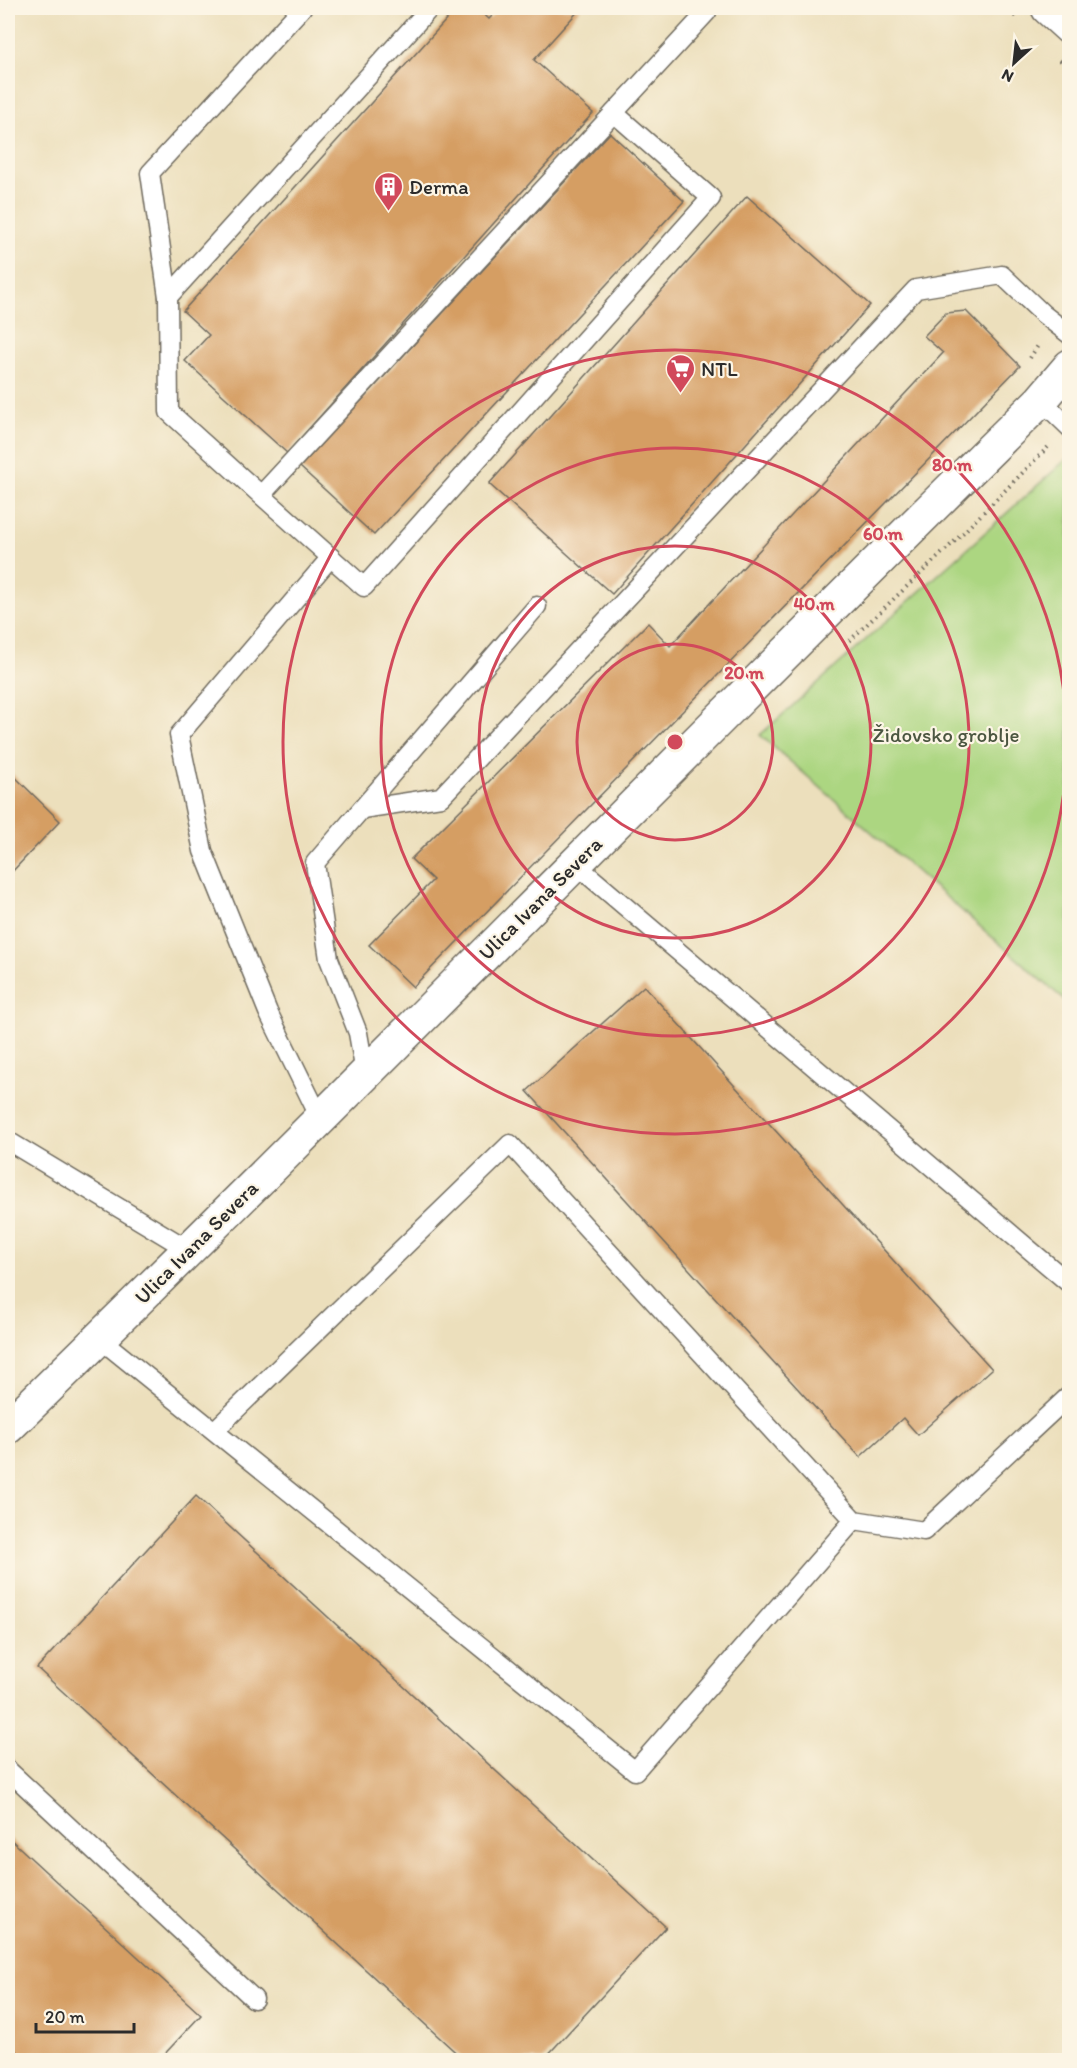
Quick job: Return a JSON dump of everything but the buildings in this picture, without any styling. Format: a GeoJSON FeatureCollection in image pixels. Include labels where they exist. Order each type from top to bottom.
{"type":"FeatureCollection","features":[{"type":"Feature","properties":{"kind":"street"},"geometry":{"type":"LineString","coordinates":[[1048,8],[1070,28]]}},
{"type":"Feature","properties":{"kind":"street","name":"Ulica Ivana Severa"},"geometry":{"type":"LineString","coordinates":[[8,1427],[189,1250],[820,617],[1041,400],[1067,371]]}},
{"type":"Feature","properties":{"kind":"lane"},"geometry":{"type":"LineString","coordinates":[[302,8],[150,173],[168,297],[169,412],[364,587],[711,198],[614,113]]}},
{"type":"Feature","properties":{"kind":"lane"},"geometry":{"type":"LineString","coordinates":[[168,297],[430,8]]}},
{"type":"Feature","properties":{"kind":"lane"},"geometry":{"type":"LineString","coordinates":[[261,495],[707,12],[702,8]]}},
{"type":"Feature","properties":{"kind":"lane"},"geometry":{"type":"LineString","coordinates":[[362,809],[441,797],[916,289],[1002,275],[1043,314],[1070,335]]}},
{"type":"Feature","properties":{"kind":"lane"},"geometry":{"type":"LineString","coordinates":[[1041,400],[1070,428]]}},
{"type":"Feature","properties":{"kind":"lane"},"geometry":{"type":"LineString","coordinates":[[320,1118],[268,1012],[203,851],[179,735],[331,557]]}},
{"type":"Feature","properties":{"kind":"lane"},"geometry":{"type":"LineString","coordinates":[[365,1073],[358,1033],[329,959],[315,862],[537,606]]}},
{"type":"Feature","properties":{"kind":"lane"},"geometry":{"type":"LineString","coordinates":[[574,863],[1070,1284]]}},
{"type":"Feature","properties":{"kind":"lane"},"geometry":{"type":"LineString","coordinates":[[8,1141],[189,1250]]}},
{"type":"Feature","properties":{"kind":"lane"},"geometry":{"type":"LineString","coordinates":[[214,1431],[510,1144],[854,1520],[924,1531],[1070,1395]]}},
{"type":"Feature","properties":{"kind":"lane"},"geometry":{"type":"LineString","coordinates":[[99,1338],[635,1771],[854,1520]]}},
{"type":"Feature","properties":{"kind":"lane"},"geometry":{"type":"LineString","coordinates":[[8,1770],[254,1999]]}},
{"type":"Feature","properties":{"kind":"path"},"geometry":{"type":"LineString","coordinates":[[840,650],[954,542],[1052,443]]}},
{"type":"Feature","properties":{"kind":"green space","name":"Židovsko groblje"},"geometry":{"type":"Polygon","coordinates":[[[1069,457],[1069,1004],[760,735],[1069,457]]]}},
{"type":"Feature","properties":{"kind":"place","name":"Derma"},"geometry":{"type":"Point","coordinates":[388,212]}},
{"type":"Feature","properties":{"kind":"place","name":"NTL"},"geometry":{"type":"Point","coordinates":[680,394]}}]}
